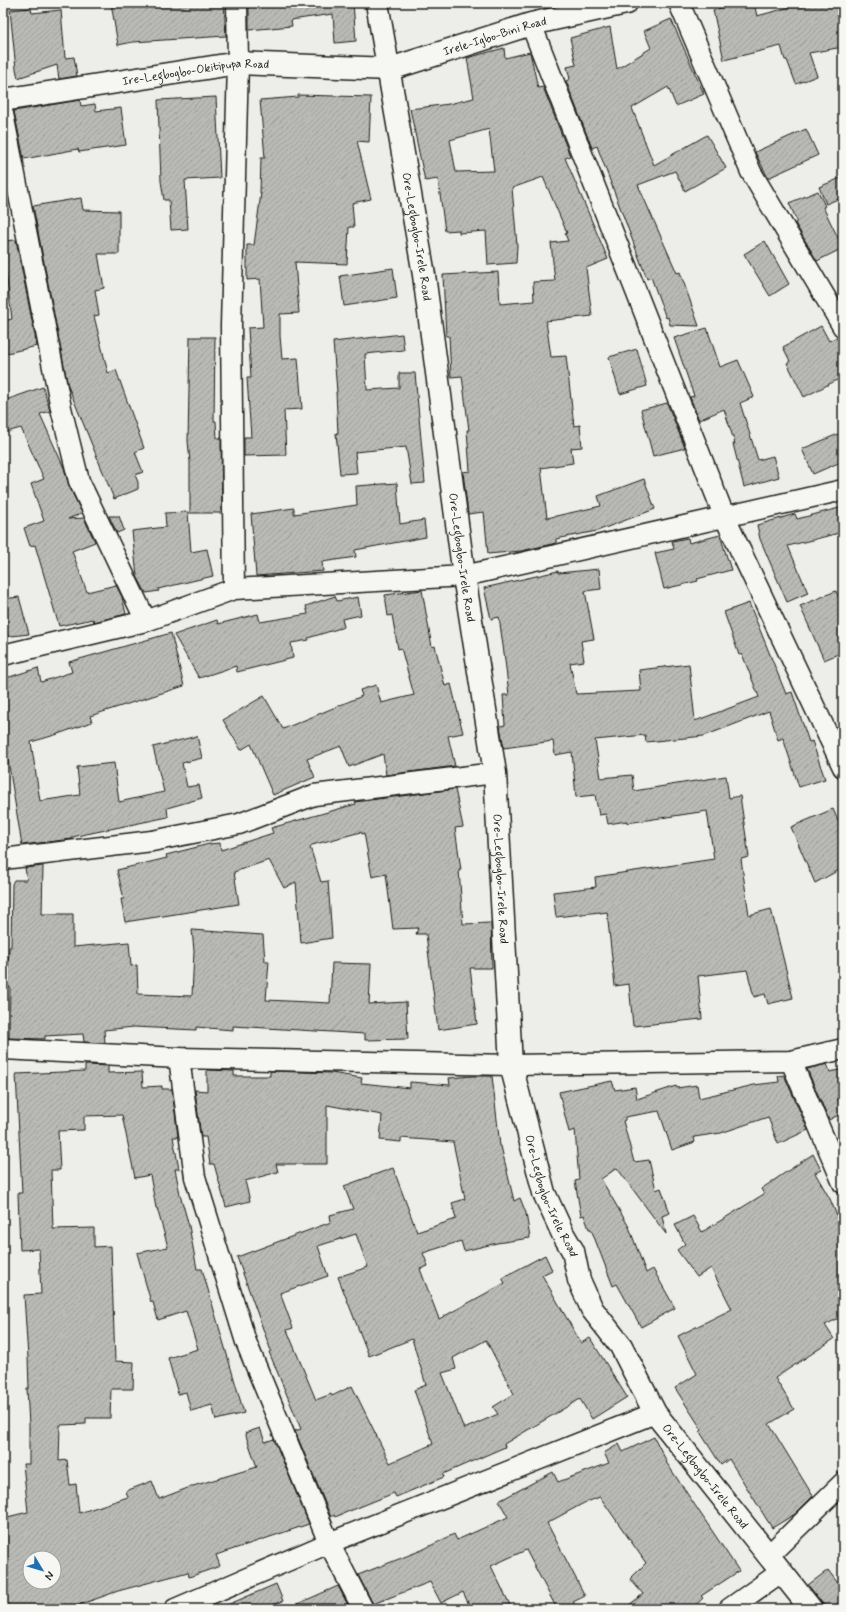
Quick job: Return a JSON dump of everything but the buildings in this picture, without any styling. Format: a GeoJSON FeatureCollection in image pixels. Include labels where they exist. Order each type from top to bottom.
{"type":"FeatureCollection","features":[{"type":"Feature","properties":{"kind":"main road","name":"Ore-Legbogbo-Irele Road"},"geometry":{"type":"LineString","coordinates":[[377,3],[390,69],[424,275],[464,576],[495,773],[511,1065],[544,1193],[563,1234],[573,1251],[579,1280],[592,1309],[621,1346],[655,1413],[811,1609]]}},
{"type":"Feature","properties":{"kind":"main road","name":"Irele-Igbo-Bini Road"},"geometry":{"type":"LineString","coordinates":[[390,69],[531,24],[626,3]]}},
{"type":"Feature","properties":{"kind":"main road","name":"Ire-Legbogbo-Okitipupa Road"},"geometry":{"type":"LineString","coordinates":[[3,100],[238,63],[390,69]]}},
{"type":"Feature","properties":{"kind":"street"},"geometry":{"type":"LineString","coordinates":[[234,589],[231,326],[238,63],[237,3]]}},
{"type":"Feature","properties":{"kind":"street"},"geometry":{"type":"LineString","coordinates":[[679,3],[751,172],[843,327]]}},
{"type":"Feature","properties":{"kind":"street"},"geometry":{"type":"LineString","coordinates":[[531,24],[725,518],[843,767]]}},
{"type":"Feature","properties":{"kind":"street"},"geometry":{"type":"LineString","coordinates":[[3,114],[61,408],[79,482],[146,621]]}},
{"type":"Feature","properties":{"kind":"street"},"geometry":{"type":"LineString","coordinates":[[3,654],[146,621],[234,589],[464,576],[843,490]]}},
{"type":"Feature","properties":{"kind":"street"},"geometry":{"type":"LineString","coordinates":[[3,859],[152,842],[239,824],[314,795],[495,773]]}},
{"type":"Feature","properties":{"kind":"street"},"geometry":{"type":"LineString","coordinates":[[3,1049],[179,1058],[511,1065],[791,1061],[843,1049]]}},
{"type":"Feature","properties":{"kind":"street"},"geometry":{"type":"LineString","coordinates":[[179,1058],[196,1177],[246,1342],[329,1543],[363,1609]]}},
{"type":"Feature","properties":{"kind":"street"},"geometry":{"type":"LineString","coordinates":[[791,1061],[843,1183]]}},
{"type":"Feature","properties":{"kind":"street"},"geometry":{"type":"LineString","coordinates":[[175,1609],[329,1543],[655,1413]]}},
{"type":"Feature","properties":{"kind":"street"},"geometry":{"type":"LineString","coordinates":[[729,1609],[775,1564],[843,1483]]}}]}
